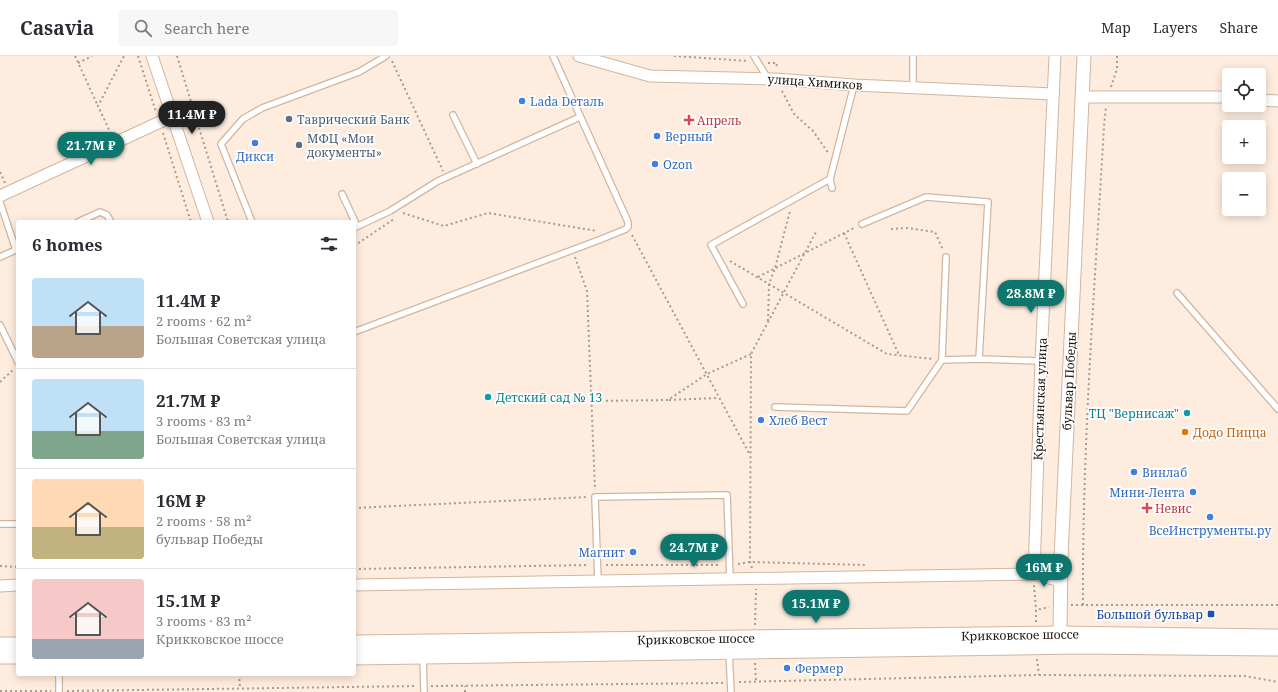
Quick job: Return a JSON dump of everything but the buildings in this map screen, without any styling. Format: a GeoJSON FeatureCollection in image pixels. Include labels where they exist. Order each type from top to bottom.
{"type":"FeatureCollection","features":[{"type":"Feature","properties":{"kind":"main road","name":"Крикковское шоссе"},"geometry":{"type":"LineString","coordinates":[[356,643],[423,648],[728,645],[1060,634],[1278,637]]}},
{"type":"Feature","properties":{"kind":"main road"},"geometry":{"type":"LineString","coordinates":[[755,644],[1278,648]]}},
{"type":"Feature","properties":{"kind":"main road"},"geometry":{"type":"LineString","coordinates":[[0,645],[16,645]]}},
{"type":"Feature","properties":{"kind":"main road"},"geometry":{"type":"LineString","coordinates":[[356,657],[423,648]]}},
{"type":"Feature","properties":{"kind":"main road"},"geometry":{"type":"LineString","coordinates":[[0,656],[16,656]]}},
{"type":"Feature","properties":{"kind":"street"},"geometry":{"type":"LineString","coordinates":[[152,56],[207,220]]}},
{"type":"Feature","properties":{"kind":"street","name":"улица Химиков"},"geometry":{"type":"LineString","coordinates":[[579,56],[595,58],[650,76],[772,79],[854,85],[1053,94]]}},
{"type":"Feature","properties":{"kind":"street","name":"Крестьянская улица"},"geometry":{"type":"LineString","coordinates":[[1034,574],[1041,361],[1055,56]]}},
{"type":"Feature","properties":{"kind":"street","name":"бульвар Победы"},"geometry":{"type":"LineString","coordinates":[[1060,634],[1060,581],[1084,56]]}},
{"type":"Feature","properties":{"kind":"street"},"geometry":{"type":"LineString","coordinates":[[1082,97],[1222,97]]}},
{"type":"Feature","properties":{"kind":"street"},"geometry":{"type":"LineString","coordinates":[[1266,100],[1278,101]]}},
{"type":"Feature","properties":{"kind":"street"},"geometry":{"type":"LineString","coordinates":[[0,196],[173,116]]}},
{"type":"Feature","properties":{"kind":"street"},"geometry":{"type":"LineString","coordinates":[[356,585],[1034,574],[1060,581]]}},
{"type":"Feature","properties":{"kind":"street"},"geometry":{"type":"LineString","coordinates":[[0,586],[16,585]]}},
{"type":"Feature","properties":{"kind":"lane"},"geometry":{"type":"LineString","coordinates":[[251,220],[221,144],[243,119],[262,108],[359,72],[386,56]]}},
{"type":"Feature","properties":{"kind":"lane"},"geometry":{"type":"LineString","coordinates":[[356,331],[573,250],[628,227],[628,222],[552,56]]}},
{"type":"Feature","properties":{"kind":"lane"},"geometry":{"type":"LineString","coordinates":[[754,56],[772,79]]}},
{"type":"Feature","properties":{"kind":"lane"},"geometry":{"type":"LineString","coordinates":[[913,56],[913,88]]}},
{"type":"Feature","properties":{"kind":"lane"},"geometry":{"type":"LineString","coordinates":[[832,188],[830,179],[854,85]]}},
{"type":"Feature","properties":{"kind":"lane"},"geometry":{"type":"LineString","coordinates":[[453,115],[477,164]]}},
{"type":"Feature","properties":{"kind":"lane"},"geometry":{"type":"LineString","coordinates":[[356,227],[390,211],[446,178],[580,117]]}},
{"type":"Feature","properties":{"kind":"lane"},"geometry":{"type":"LineString","coordinates":[[743,304],[711,245],[830,179]]}},
{"type":"Feature","properties":{"kind":"lane"},"geometry":{"type":"LineString","coordinates":[[342,194],[353,220]]}},
{"type":"Feature","properties":{"kind":"lane"},"geometry":{"type":"LineString","coordinates":[[859,225],[926,197],[988,202],[979,359]]}},
{"type":"Feature","properties":{"kind":"lane"},"geometry":{"type":"LineString","coordinates":[[0,202],[16,246]]}},
{"type":"Feature","properties":{"kind":"lane"},"geometry":{"type":"LineString","coordinates":[[82,220],[100,212],[107,215],[110,220]]}},
{"type":"Feature","properties":{"kind":"lane"},"geometry":{"type":"LineString","coordinates":[[0,257],[16,249]]}},
{"type":"Feature","properties":{"kind":"lane"},"geometry":{"type":"LineString","coordinates":[[775,407],[906,410],[942,360],[946,256]]}},
{"type":"Feature","properties":{"kind":"lane"},"geometry":{"type":"LineString","coordinates":[[1177,293],[1278,409]]}},
{"type":"Feature","properties":{"kind":"lane"},"geometry":{"type":"LineString","coordinates":[[0,325],[16,360]]}},
{"type":"Feature","properties":{"kind":"lane"},"geometry":{"type":"LineString","coordinates":[[942,360],[979,359],[1041,361]]}},
{"type":"Feature","properties":{"kind":"lane"},"geometry":{"type":"LineString","coordinates":[[598,581],[595,497],[727,495],[730,580]]}},
{"type":"Feature","properties":{"kind":"lane"},"geometry":{"type":"LineString","coordinates":[[0,524],[16,524]]}},
{"type":"Feature","properties":{"kind":"lane"},"geometry":{"type":"LineString","coordinates":[[728,645],[731,692]]}},
{"type":"Feature","properties":{"kind":"lane"},"geometry":{"type":"LineString","coordinates":[[423,648],[423,689]]}},
{"type":"Feature","properties":{"kind":"lane"},"geometry":{"type":"LineString","coordinates":[[59,676],[59,691]]}},
{"type":"Feature","properties":{"kind":"path"},"geometry":{"type":"LineString","coordinates":[[75,56],[111,134]]}},
{"type":"Feature","properties":{"kind":"path"},"geometry":{"type":"LineString","coordinates":[[78,63],[92,56]]}},
{"type":"Feature","properties":{"kind":"path"},"geometry":{"type":"LineString","coordinates":[[98,106],[124,56]]}},
{"type":"Feature","properties":{"kind":"path"},"geometry":{"type":"LineString","coordinates":[[138,56],[190,220]]}},
{"type":"Feature","properties":{"kind":"path"},"geometry":{"type":"LineString","coordinates":[[177,56],[227,220]]}},
{"type":"Feature","properties":{"kind":"path"},"geometry":{"type":"LineString","coordinates":[[390,56],[446,178]]}},
{"type":"Feature","properties":{"kind":"path"},"geometry":{"type":"LineString","coordinates":[[674,56],[777,64],[772,79],[794,114],[813,131],[829,154],[830,179]]}},
{"type":"Feature","properties":{"kind":"path"},"geometry":{"type":"LineString","coordinates":[[1083,605],[1086,437],[1104,126],[1108,97],[1116,69],[1117,56]]}},
{"type":"Feature","properties":{"kind":"path"},"geometry":{"type":"LineString","coordinates":[[0,172],[7,186]]}},
{"type":"Feature","properties":{"kind":"path"},"geometry":{"type":"LineString","coordinates":[[768,322],[769,284],[775,268],[793,200]]}},
{"type":"Feature","properties":{"kind":"path"},"geometry":{"type":"LineString","coordinates":[[356,245],[404,213],[444,226],[488,213],[614,234]]}},
{"type":"Feature","properties":{"kind":"path"},"geometry":{"type":"LineString","coordinates":[[758,277],[859,225]]}},
{"type":"Feature","properties":{"kind":"path"},"geometry":{"type":"LineString","coordinates":[[628,227],[751,456]]}},
{"type":"Feature","properties":{"kind":"path"},"geometry":{"type":"LineString","coordinates":[[891,229],[907,228],[935,232],[946,256]]}},
{"type":"Feature","properties":{"kind":"path"},"geometry":{"type":"LineString","coordinates":[[756,682],[756,579],[750,562],[751,354],[817,230]]}},
{"type":"Feature","properties":{"kind":"path"},"geometry":{"type":"LineString","coordinates":[[844,233],[900,355]]}},
{"type":"Feature","properties":{"kind":"path"},"geometry":{"type":"LineString","coordinates":[[356,508],[595,497],[587,291],[573,250]]}},
{"type":"Feature","properties":{"kind":"path"},"geometry":{"type":"LineString","coordinates":[[715,252],[887,354],[942,360]]}},
{"type":"Feature","properties":{"kind":"path"},"geometry":{"type":"LineString","coordinates":[[668,400],[707,374],[751,354]]}},
{"type":"Feature","properties":{"kind":"path"},"geometry":{"type":"LineString","coordinates":[[0,382],[16,366]]}},
{"type":"Feature","properties":{"kind":"path"},"geometry":{"type":"LineString","coordinates":[[591,401],[719,398]]}},
{"type":"Feature","properties":{"kind":"path"},"geometry":{"type":"LineString","coordinates":[[0,566],[16,567]]}},
{"type":"Feature","properties":{"kind":"path"},"geometry":{"type":"LineString","coordinates":[[1060,605],[1278,606]]}},
{"type":"Feature","properties":{"kind":"path"},"geometry":{"type":"LineString","coordinates":[[0,691],[240,688],[423,689],[465,686],[756,682],[1039,675],[1245,676],[1278,682]]}},
{"type":"Feature","properties":{"kind":"path"},"geometry":{"type":"LineString","coordinates":[[239,676],[240,688]]}},
{"type":"Feature","properties":{"kind":"path"},"geometry":{"type":"LineString","coordinates":[[465,686],[465,692]]}},
{"type":"Feature","properties":{"kind":"place","name":"Lada Dеталь"},"geometry":{"type":"Point","coordinates":[522,101]}},
{"type":"Feature","properties":{"kind":"place","name":"Таврический Банк"},"geometry":{"type":"Point","coordinates":[289,119]}},
{"type":"Feature","properties":{"kind":"place","name":"Апрель"},"geometry":{"type":"Point","coordinates":[689,120]}},
{"type":"Feature","properties":{"kind":"place","name":"Верный"},"geometry":{"type":"Point","coordinates":[657,136]}},
{"type":"Feature","properties":{"kind":"place","name":"Дикси"},"geometry":{"type":"Point","coordinates":[255,143]}},
{"type":"Feature","properties":{"kind":"place","name":"МФЦ «Мои документы»"},"geometry":{"type":"Point","coordinates":[299,145]}},
{"type":"Feature","properties":{"kind":"place","name":"Ozon"},"geometry":{"type":"Point","coordinates":[655,164]}},
{"type":"Feature","properties":{"kind":"place","name":"Детский сад № 13"},"geometry":{"type":"Point","coordinates":[488,397]}},
{"type":"Feature","properties":{"kind":"place","name":"ТЦ \"Вернисаж\""},"geometry":{"type":"Point","coordinates":[1187,413]}},
{"type":"Feature","properties":{"kind":"place","name":"Хлеб Вест"},"geometry":{"type":"Point","coordinates":[761,420]}},
{"type":"Feature","properties":{"kind":"place","name":"Додо Пицца"},"geometry":{"type":"Point","coordinates":[1185,432]}},
{"type":"Feature","properties":{"kind":"place","name":"Винлаб"},"geometry":{"type":"Point","coordinates":[1134,472]}},
{"type":"Feature","properties":{"kind":"place","name":"Мини-Лента"},"geometry":{"type":"Point","coordinates":[1193,492]}},
{"type":"Feature","properties":{"kind":"place","name":"Невис"},"geometry":{"type":"Point","coordinates":[1147,508]}},
{"type":"Feature","properties":{"kind":"place","name":"ВсеИнструменты.ру"},"geometry":{"type":"Point","coordinates":[1210,517]}},
{"type":"Feature","properties":{"kind":"place","name":"Магнит"},"geometry":{"type":"Point","coordinates":[633,552]}},
{"type":"Feature","properties":{"kind":"place","name":"Большой бульвар"},"geometry":{"type":"Point","coordinates":[1211,614]}},
{"type":"Feature","properties":{"kind":"place","name":"Фермер"},"geometry":{"type":"Point","coordinates":[787,668]}}]}
